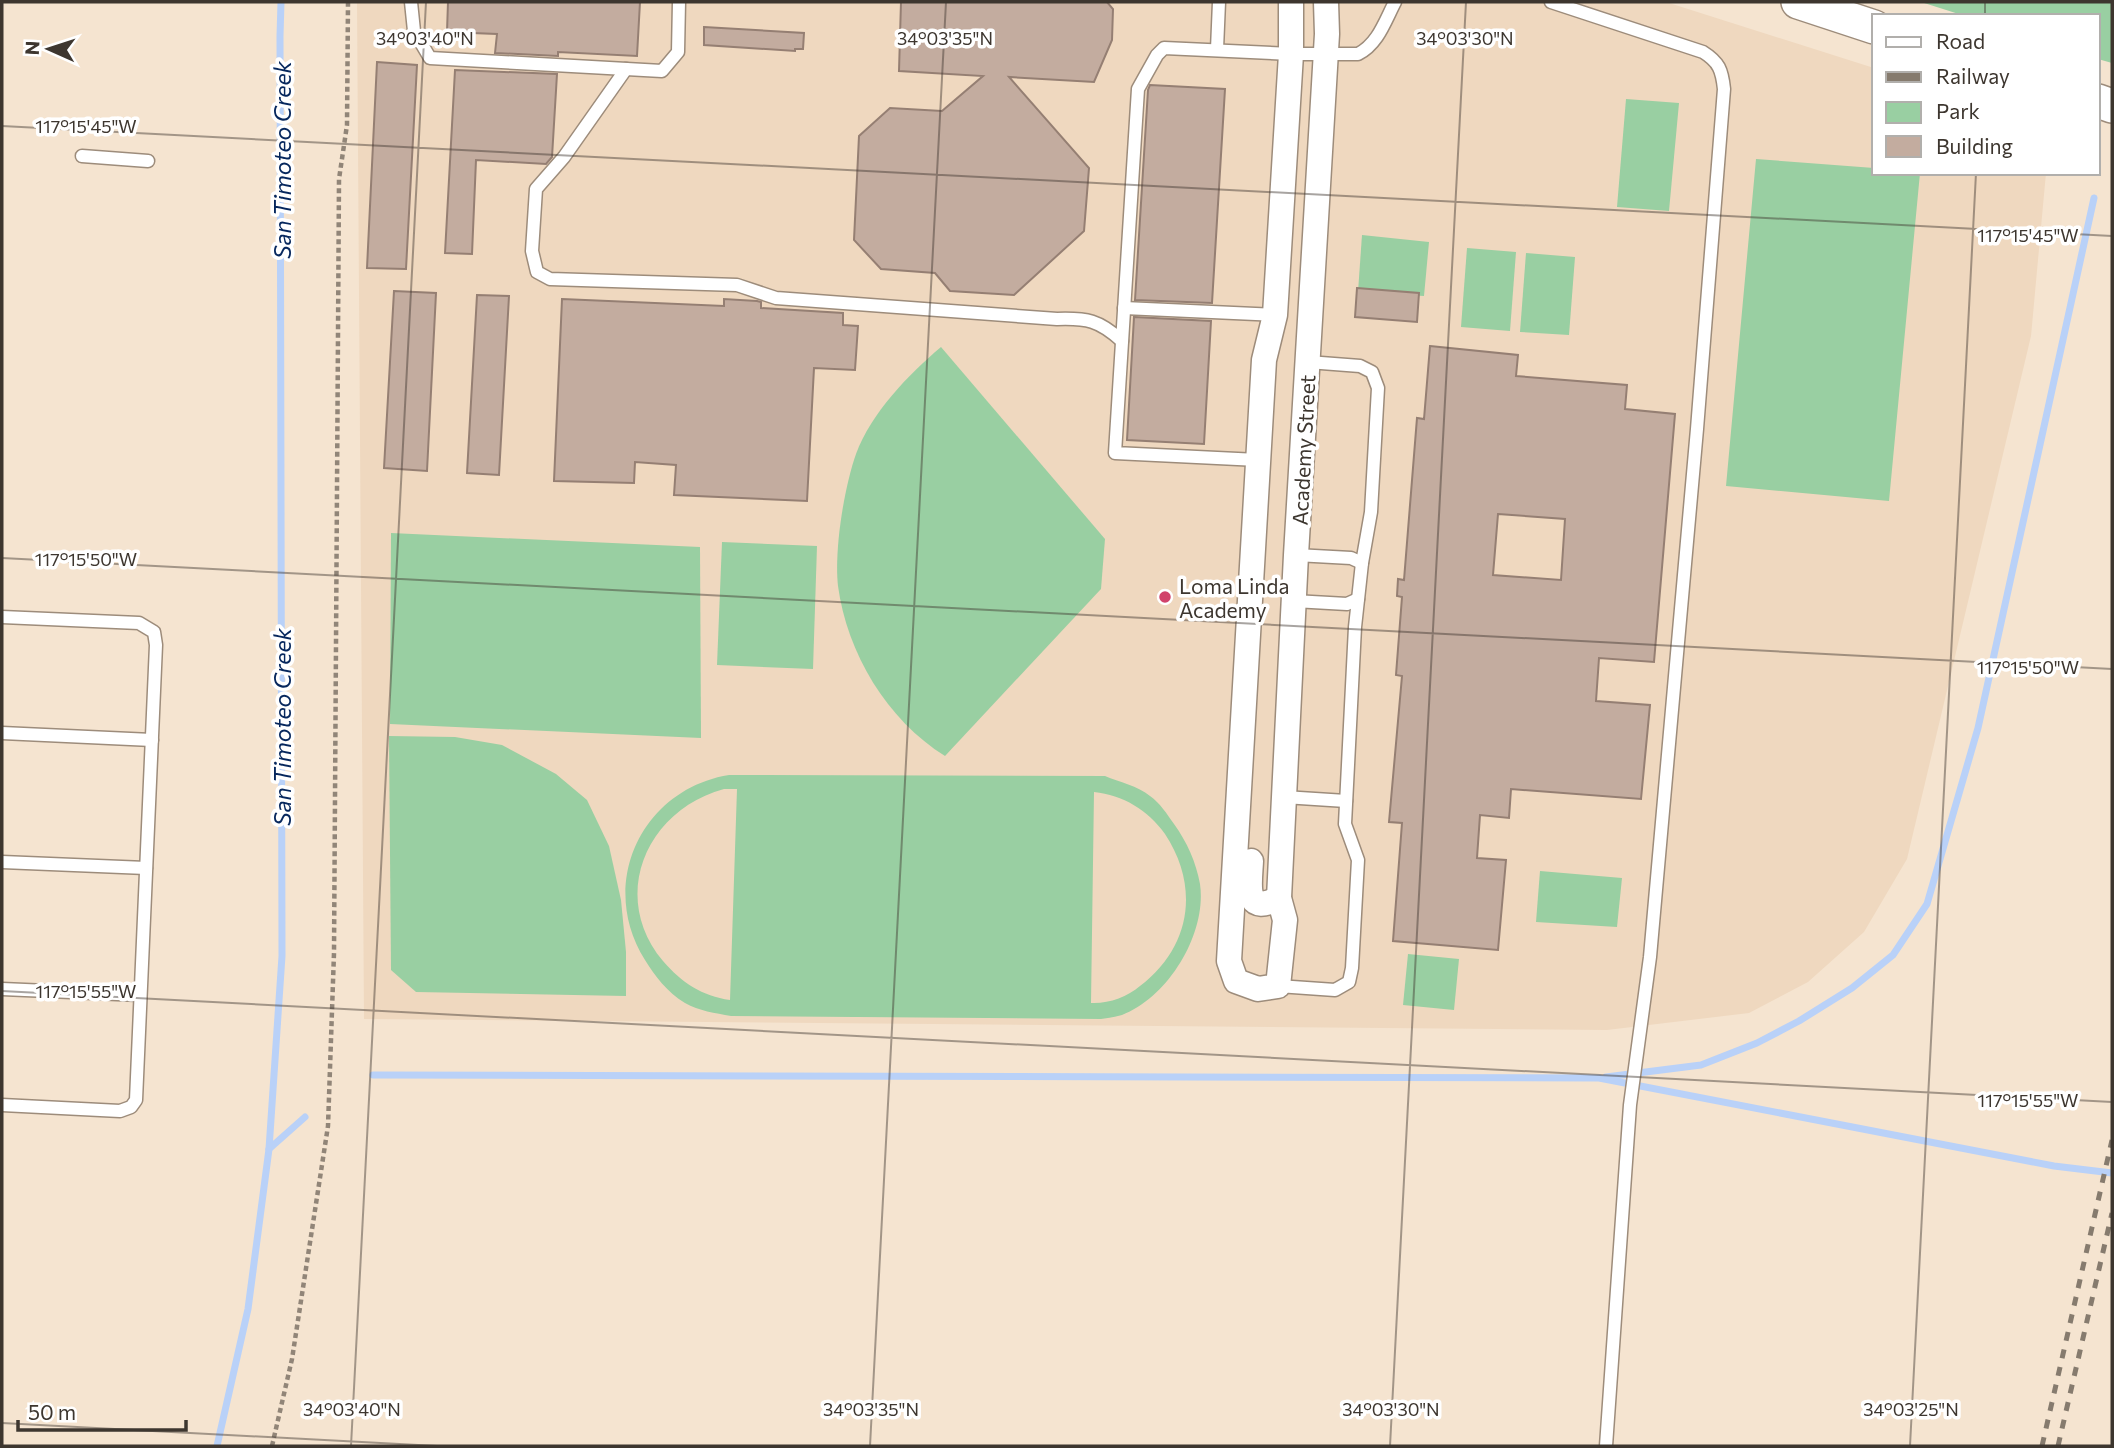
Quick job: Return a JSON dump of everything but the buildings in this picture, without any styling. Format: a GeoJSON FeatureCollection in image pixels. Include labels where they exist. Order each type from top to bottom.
{"type":"FeatureCollection","features":[{"type":"Feature","properties":{"kind":"main road"},"geometry":{"type":"LineString","coordinates":[[1798,2],[1872,26]]}},
{"type":"Feature","properties":{"kind":"street","name":"Academy Street"},"geometry":{"type":"LineString","coordinates":[[1291,2],[1275,315],[1264,360],[1229,961],[1236,981],[1258,989],[1278,986],[1285,920],[1279,898],[1296,555],[1328,34],[1326,2]]}},
{"type":"Feature","properties":{"kind":"street","name":"Academy Street"},"geometry":{"type":"LineString","coordinates":[[1275,315],[1281,362],[1249,892],[1252,900],[1259,904],[1268,904],[1279,898]]}},
{"type":"Feature","properties":{"kind":"lane"},"geometry":{"type":"LineString","coordinates":[[411,2],[414,31],[430,58],[663,71],[678,52],[679,2]]}},
{"type":"Feature","properties":{"kind":"lane"},"geometry":{"type":"LineString","coordinates":[[1217,49],[1219,2]]}},
{"type":"Feature","properties":{"kind":"lane"},"geometry":{"type":"LineString","coordinates":[[1258,460],[1115,453],[1138,89],[1157,55],[1164,48],[1290,54],[1358,54],[1376,40],[1395,2]]}},
{"type":"Feature","properties":{"kind":"lane"},"geometry":{"type":"LineString","coordinates":[[1551,2],[1703,51],[1716,60],[1722,70],[1724,89],[1699,415],[1650,957],[1630,1105],[1606,1446]]}},
{"type":"Feature","properties":{"kind":"lane"},"geometry":{"type":"LineString","coordinates":[[626,69],[564,157],[536,189],[532,251],[537,272],[550,279],[737,285],[776,298],[1057,319],[1084,318],[1106,326],[1122,341]]}},
{"type":"Feature","properties":{"kind":"lane"},"geometry":{"type":"LineString","coordinates":[[82,156],[148,161]]}},
{"type":"Feature","properties":{"kind":"lane"},"geometry":{"type":"LineString","coordinates":[[1124,308],[1275,315]]}},
{"type":"Feature","properties":{"kind":"lane"},"geometry":{"type":"LineString","coordinates":[[1278,986],[1335,990],[1349,982],[1358,860],[1345,824],[1355,628],[1371,512],[1378,388],[1372,372],[1360,366],[1308,362]]}},
{"type":"Feature","properties":{"kind":"lane"},"geometry":{"type":"LineString","coordinates":[[1296,555],[1350,558],[1362,563]]}},
{"type":"Feature","properties":{"kind":"lane"},"geometry":{"type":"LineString","coordinates":[[1294,601],[1347,604],[1359,599]]}},
{"type":"Feature","properties":{"kind":"lane"},"geometry":{"type":"LineString","coordinates":[[2,617],[139,623],[154,632],[156,645],[136,1100],[131,1107],[120,1111],[2,1105]]}},
{"type":"Feature","properties":{"kind":"lane"},"geometry":{"type":"LineString","coordinates":[[2,733],[152,740]]}},
{"type":"Feature","properties":{"kind":"lane"},"geometry":{"type":"LineString","coordinates":[[1284,797],[1346,801]]}},
{"type":"Feature","properties":{"kind":"lane"},"geometry":{"type":"LineString","coordinates":[[2,862],[146,868]]}},
{"type":"Feature","properties":{"kind":"lane"},"geometry":{"type":"LineString","coordinates":[[2,989],[140,995]]}},
{"type":"Feature","properties":{"kind":"path"},"geometry":{"type":"LineString","coordinates":[[272,1446],[292,1359],[328,1126],[334,939],[339,179],[347,125],[348,2]]}},
{"type":"Feature","properties":{"kind":"shaded area","name":"Loma Linda Academy"},"geometry":{"type":"Polygon","coordinates":[[[357,2],[1666,2],[1872,67],[1872,175],[2046,175],[2031,336],[1907,859],[1864,932],[1808,982],[1749,1013],[1607,1030],[364,1019],[357,2]]]}},
{"type":"Feature","properties":{"kind":"green space"},"geometry":{"type":"Polygon","coordinates":[[[1921,2],[2112,2],[2112,63],[2100,60],[2100,14],[1959,14],[1921,2]]]}},
{"type":"Feature","properties":{"kind":"green space"},"geometry":{"type":"Polygon","coordinates":[[[1626,99],[1679,103],[1669,211],[1617,207],[1626,99]]]}},
{"type":"Feature","properties":{"kind":"green space"},"geometry":{"type":"Polygon","coordinates":[[[1756,159],[1872,168],[1872,175],[1920,175],[1889,501],[1726,486],[1756,159]]]}},
{"type":"Feature","properties":{"kind":"green space"},"geometry":{"type":"Polygon","coordinates":[[[1362,235],[1429,242],[1424,296],[1358,292],[1362,235]]]}},
{"type":"Feature","properties":{"kind":"green space"},"geometry":{"type":"Polygon","coordinates":[[[1467,248],[1516,252],[1510,331],[1461,327],[1467,248]]]}},
{"type":"Feature","properties":{"kind":"green space"},"geometry":{"type":"Polygon","coordinates":[[[1526,253],[1575,257],[1569,335],[1520,332],[1526,253]]]}},
{"type":"Feature","properties":{"kind":"green space"},"geometry":{"type":"Polygon","coordinates":[[[941,347],[1105,539],[1101,589],[945,756],[905,724],[873,683],[850,636],[837,571],[844,501],[856,454],[871,424],[892,396],[941,347]]]}},
{"type":"Feature","properties":{"kind":"green space"},"geometry":{"type":"Polygon","coordinates":[[[391,533],[700,547],[701,738],[390,724],[391,533]]]}},
{"type":"Feature","properties":{"kind":"green space"},"geometry":{"type":"Polygon","coordinates":[[[722,542],[817,546],[813,669],[717,665],[722,542]]]}},
{"type":"Feature","properties":{"kind":"green space"},"geometry":{"type":"Polygon","coordinates":[[[389,736],[455,737],[502,745],[556,774],[587,800],[609,846],[621,900],[626,952],[626,996],[416,992],[391,970],[389,736]]]}},
{"type":"Feature","properties":{"kind":"green space"},"geometry":{"type":"Polygon","coordinates":[[[729,775],[1105,776],[1150,796],[1179,831],[1193,860],[1200,884],[1201,903],[1197,923],[1181,961],[1155,994],[1122,1015],[1101,1019],[731,1016],[701,1010],[679,999],[653,972],[631,931],[626,901],[628,872],[636,844],[652,820],[672,799],[698,784],[729,775]],[[724,789],[697,800],[674,816],[656,836],[644,859],[638,884],[639,910],[647,936],[663,961],[693,987],[730,1000],[737,789],[724,789]],[[1094,792],[1091,1003],[1097,1003],[1111,1001],[1129,993],[1157,970],[1180,935],[1186,895],[1176,854],[1158,825],[1143,811],[1125,800],[1094,792]]]}},
{"type":"Feature","properties":{"kind":"green space"},"geometry":{"type":"Polygon","coordinates":[[[1540,871],[1622,878],[1617,927],[1536,922],[1540,871]]]}},
{"type":"Feature","properties":{"kind":"green space"},"geometry":{"type":"Polygon","coordinates":[[[1408,954],[1459,959],[1454,1010],[1403,1005],[1408,954]]]}},
{"type":"Feature","properties":{"kind":"waterway","name":"San Timoteo Creek"},"geometry":{"type":"LineString","coordinates":[[217,1446],[248,1309],[269,1149],[282,956],[281,2]]}},
{"type":"Feature","properties":{"kind":"waterway"},"geometry":{"type":"LineString","coordinates":[[1606,1077],[1701,1065],[1757,1043],[1799,1021],[1852,988],[1893,955],[1927,904],[1978,728],[2094,198]]}},
{"type":"Feature","properties":{"kind":"waterway"},"geometry":{"type":"LineString","coordinates":[[373,1075],[1599,1078],[2054,1166],[2112,1173]]}},
{"type":"Feature","properties":{"kind":"waterway"},"geometry":{"type":"LineString","coordinates":[[269,1149],[305,1117]]}},
{"type":"Feature","properties":{"kind":"railway"},"geometry":{"type":"LineString","coordinates":[[2042,1446],[2112,1140]]}},
{"type":"Feature","properties":{"kind":"railway"},"geometry":{"type":"LineString","coordinates":[[2058,1446],[2112,1213]]}},
{"type":"Feature","properties":{"kind":"place","name":"Loma Linda Academy"},"geometry":{"type":"Point","coordinates":[1165,597]}}]}
